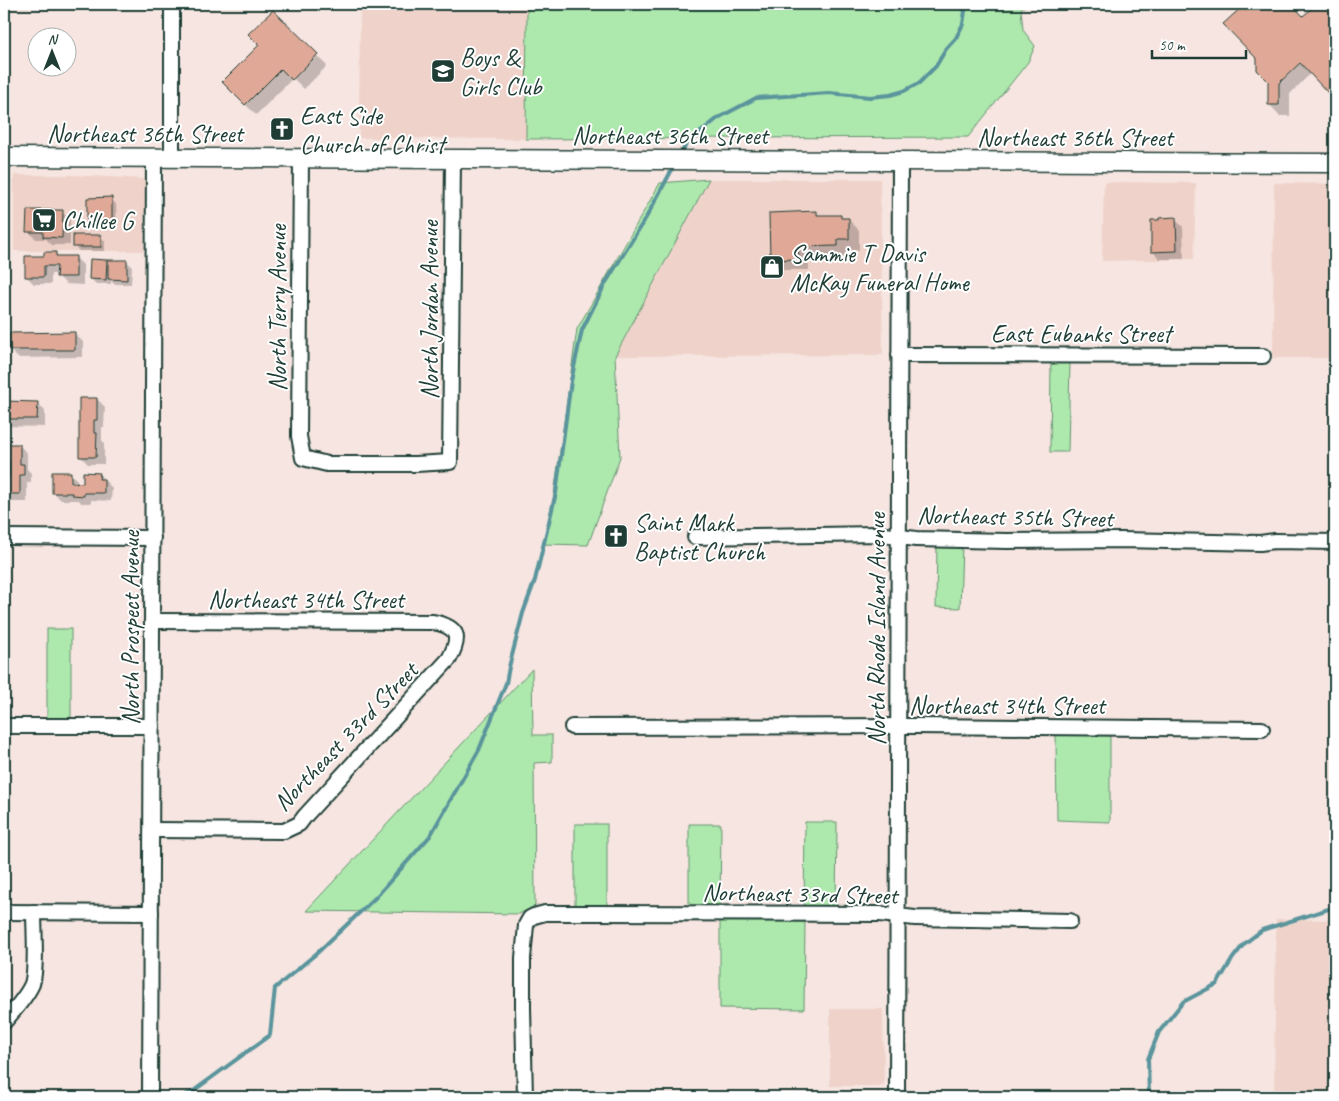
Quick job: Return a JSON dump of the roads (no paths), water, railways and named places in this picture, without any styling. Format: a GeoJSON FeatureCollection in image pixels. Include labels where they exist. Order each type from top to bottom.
{"type":"FeatureCollection","features":[{"type":"Feature","properties":{"kind":"main road","name":"Northeast 36th Street"},"geometry":{"type":"LineString","coordinates":[[4,157],[1335,163]]}},
{"type":"Feature","properties":{"kind":"street"},"geometry":{"type":"LineString","coordinates":[[172,4],[172,158]]}},
{"type":"Feature","properties":{"kind":"street","name":"North Prospect Avenue"},"geometry":{"type":"LineString","coordinates":[[150,1097],[154,158]]}},
{"type":"Feature","properties":{"kind":"street","name":"North Terry Avenue"},"geometry":{"type":"LineString","coordinates":[[301,158],[299,436],[303,458],[327,464],[450,462]]}},
{"type":"Feature","properties":{"kind":"street","name":"North Jordan Avenue"},"geometry":{"type":"LineString","coordinates":[[450,462],[452,158]]}},
{"type":"Feature","properties":{"kind":"street","name":"North Rhode Island Avenue"},"geometry":{"type":"LineString","coordinates":[[897,1097],[900,161]]}},
{"type":"Feature","properties":{"kind":"street","name":"East Eubanks Street"},"geometry":{"type":"LineString","coordinates":[[899,355],[1262,356]]}},
{"type":"Feature","properties":{"kind":"street","name":"Northeast 35th Street"},"geometry":{"type":"LineString","coordinates":[[695,538],[877,534],[916,539],[1260,544],[1275,541],[1335,542]]}},
{"type":"Feature","properties":{"kind":"street"},"geometry":{"type":"LineString","coordinates":[[4,537],[153,538]]}},
{"type":"Feature","properties":{"kind":"street","name":"Northeast 34th Street"},"geometry":{"type":"LineString","coordinates":[[153,622],[433,622],[446,625],[455,634]]}},
{"type":"Feature","properties":{"kind":"street","name":"Northeast 33rd Street"},"geometry":{"type":"LineString","coordinates":[[152,830],[284,831],[300,824],[305,816],[449,659],[455,648],[455,634]]}},
{"type":"Feature","properties":{"kind":"street"},"geometry":{"type":"LineString","coordinates":[[4,726],[152,726]]}},
{"type":"Feature","properties":{"kind":"street","name":"Northeast 34th Street"},"geometry":{"type":"LineString","coordinates":[[572,727],[898,726],[1262,729]]}},
{"type":"Feature","properties":{"kind":"street"},"geometry":{"type":"LineString","coordinates":[[4,912],[151,913]]}},
{"type":"Feature","properties":{"kind":"street"},"geometry":{"type":"LineString","coordinates":[[4,1022],[26,994],[32,982],[34,972],[34,912]]}},
{"type":"Feature","properties":{"kind":"street","name":"Northeast 33rd Street"},"geometry":{"type":"LineString","coordinates":[[525,1097],[522,1008],[523,958],[526,925],[530,918],[534,916],[545,913],[880,914],[915,918],[1070,921]]}},
{"type":"Feature","properties":{"kind":"waterway"},"geometry":{"type":"LineString","coordinates":[[680,156],[686,144],[718,118],[756,98],[829,93],[870,97],[890,95],[904,91],[919,83],[936,66],[946,49],[956,38],[963,24],[965,11],[961,7],[949,4]]}},
{"type":"Feature","properties":{"kind":"waterway"},"geometry":{"type":"LineString","coordinates":[[180,1097],[192,1092],[270,1035],[275,988],[317,953],[376,897],[430,836],[479,750],[506,683],[523,613],[535,580],[556,493],[571,381],[582,330],[605,284],[647,216],[675,164]]}},
{"type":"Feature","properties":{"kind":"waterway"},"geometry":{"type":"LineString","coordinates":[[1149,1097],[1148,1059],[1159,1032],[1183,1002],[1217,984],[1244,944],[1262,930],[1335,907]]}},
{"type":"Feature","properties":{"kind":"place","name":"Boys & Girls Club"},"geometry":{"type":"Point","coordinates":[443,71]}},
{"type":"Feature","properties":{"kind":"place","name":"East Side Church of Christ"},"geometry":{"type":"Point","coordinates":[282,129]}},
{"type":"Feature","properties":{"kind":"place","name":"Chillee G"},"geometry":{"type":"Point","coordinates":[44,220]}},
{"type":"Feature","properties":{"kind":"place","name":"Sammie T Davis McKay Funeral Home"},"geometry":{"type":"Point","coordinates":[772,267]}},
{"type":"Feature","properties":{"kind":"place","name":"Saint Mark Baptist Church"},"geometry":{"type":"Point","coordinates":[616,536]}}]}
